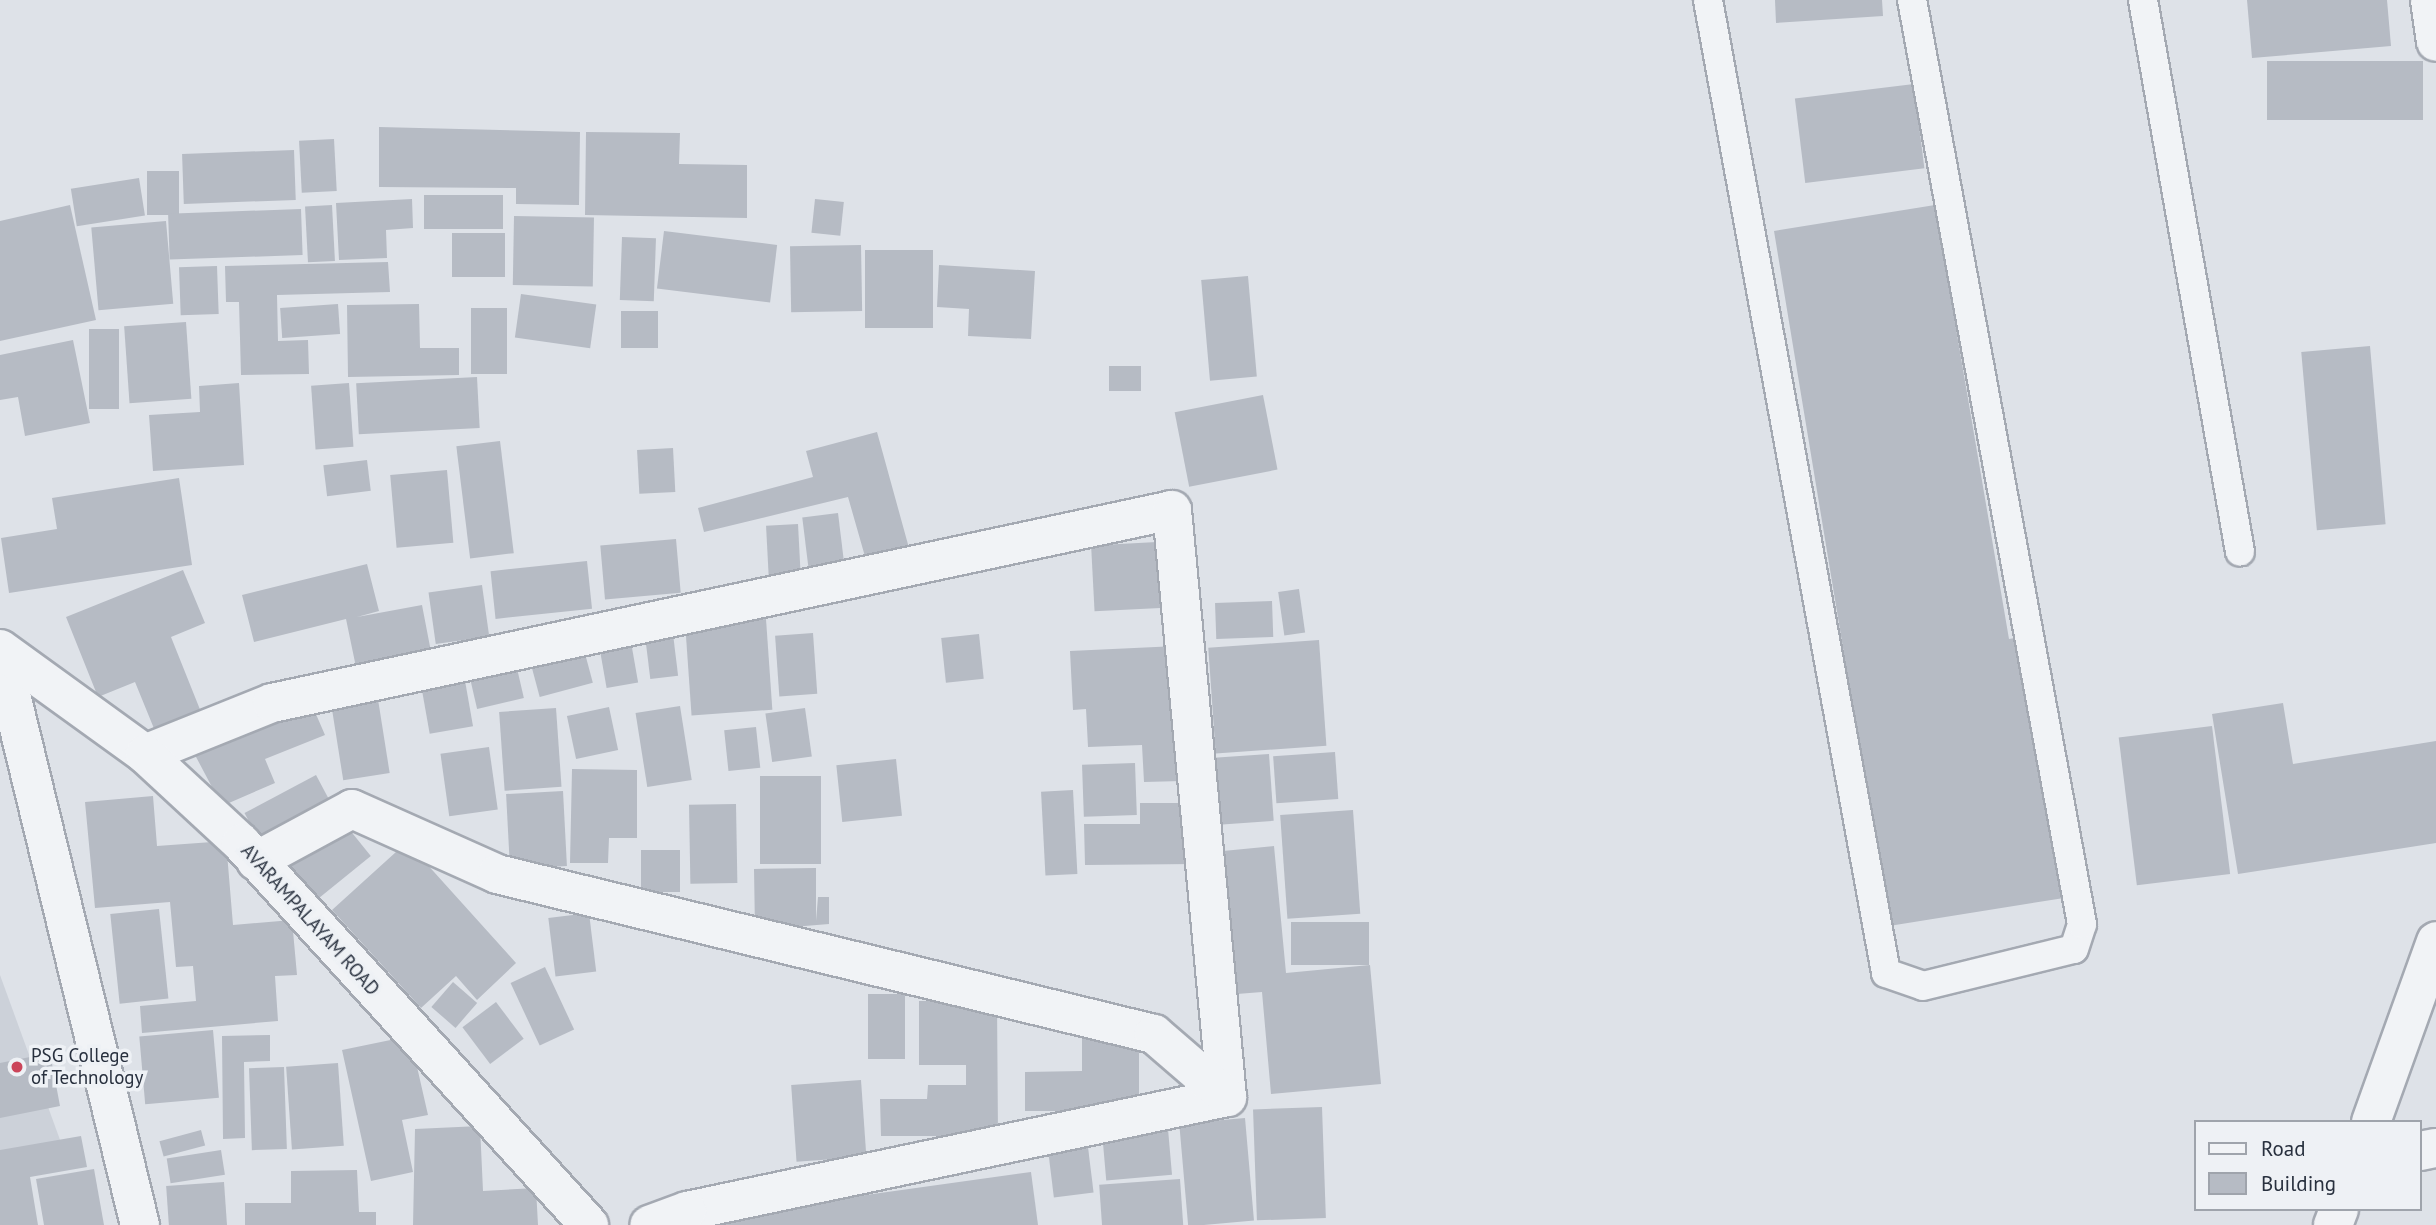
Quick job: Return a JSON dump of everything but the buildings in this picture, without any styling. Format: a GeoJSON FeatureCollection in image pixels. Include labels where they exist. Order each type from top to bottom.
{"type":"FeatureCollection","features":[{"type":"Feature","properties":{"kind":"street"},"geometry":{"type":"LineString","coordinates":[[2430,0],[2436,42]]}},
{"type":"Feature","properties":{"kind":"street"},"geometry":{"type":"LineString","coordinates":[[145,754],[272,703],[1172,510],[1227,1097]]}},
{"type":"Feature","properties":{"kind":"street"},"geometry":{"type":"LineString","coordinates":[[0,649],[140,1225]]}},
{"type":"Feature","properties":{"kind":"street","name":"AVARAMPALAYAM ROAD"},"geometry":{"type":"LineString","coordinates":[[0,649],[145,754],[256,861],[589,1225]]}},
{"type":"Feature","properties":{"kind":"street"},"geometry":{"type":"LineString","coordinates":[[256,861],[352,809],[498,874],[1154,1034],[1227,1097]]}},
{"type":"Feature","properties":{"kind":"street"},"geometry":{"type":"LineString","coordinates":[[2372,1120],[2436,941]]}},
{"type":"Feature","properties":{"kind":"street"},"geometry":{"type":"LineString","coordinates":[[649,1225],[700,1208],[1227,1097]]}},
{"type":"Feature","properties":{"kind":"lane"},"geometry":{"type":"LineString","coordinates":[[1708,0],[1886,973],[1923,986],[2074,949],[2082,924],[1912,0]]}},
{"type":"Feature","properties":{"kind":"lane"},"geometry":{"type":"LineString","coordinates":[[2143,0],[2240,552]]}},
{"type":"Feature","properties":{"kind":"shaded area","name":"PSG College of Technology"},"geometry":{"type":"Polygon","coordinates":[[[0,975],[67,1159],[0,1173],[0,975]]]}},
{"type":"Feature","properties":{"kind":"place","name":"PSG College of Technology"},"geometry":{"type":"Point","coordinates":[17,1067]}}]}
